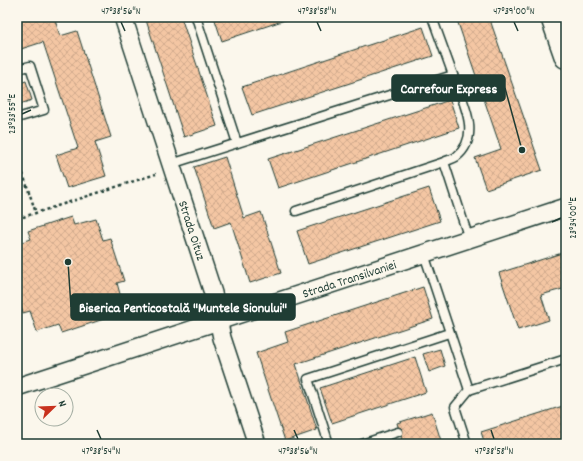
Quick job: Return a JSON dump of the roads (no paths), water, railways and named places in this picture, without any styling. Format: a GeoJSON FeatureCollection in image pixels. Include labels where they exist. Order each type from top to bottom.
{"type":"FeatureCollection","features":[{"type":"Feature","properties":{"kind":"street","name":"Strada Oituz"},"geometry":{"type":"LineString","coordinates":[[123,17],[165,168],[213,293],[222,338],[257,444]]}},
{"type":"Feature","properties":{"kind":"street"},"geometry":{"type":"LineString","coordinates":[[552,17],[566,57]]}},
{"type":"Feature","properties":{"kind":"street","name":"Strada Transilvaniei"},"geometry":{"type":"LineString","coordinates":[[17,387],[566,207]]}},
{"type":"Feature","properties":{"kind":"lane"},"geometry":{"type":"LineString","coordinates":[[196,17],[237,144]]}},
{"type":"Feature","properties":{"kind":"lane"},"geometry":{"type":"LineString","coordinates":[[296,211],[444,162],[456,157],[464,148],[469,136],[470,123],[432,17]]}},
{"type":"Feature","properties":{"kind":"lane"},"geometry":{"type":"LineString","coordinates":[[17,65],[18,69],[30,66],[44,110],[17,118]]}},
{"type":"Feature","properties":{"kind":"lane"},"geometry":{"type":"LineString","coordinates":[[165,168],[453,75]]}},
{"type":"Feature","properties":{"kind":"lane"},"geometry":{"type":"LineString","coordinates":[[444,162],[469,239]]}},
{"type":"Feature","properties":{"kind":"lane"},"geometry":{"type":"LineString","coordinates":[[424,254],[469,390]]}},
{"type":"Feature","properties":{"kind":"lane"},"geometry":{"type":"LineString","coordinates":[[329,444],[308,379],[450,333]]}},
{"type":"Feature","properties":{"kind":"lane"},"geometry":{"type":"LineString","coordinates":[[467,444],[455,407],[469,390],[566,358]]}},
{"type":"Feature","properties":{"kind":"lane"},"geometry":{"type":"LineString","coordinates":[[362,444],[398,432]]}},
{"type":"Feature","properties":{"kind":"place","name":"Carrefour Express"},"geometry":{"type":"Point","coordinates":[522,150]}},
{"type":"Feature","properties":{"kind":"place","name":"Biserica Penticostală \"Muntele Sionului\""},"geometry":{"type":"Point","coordinates":[68,262]}}]}
